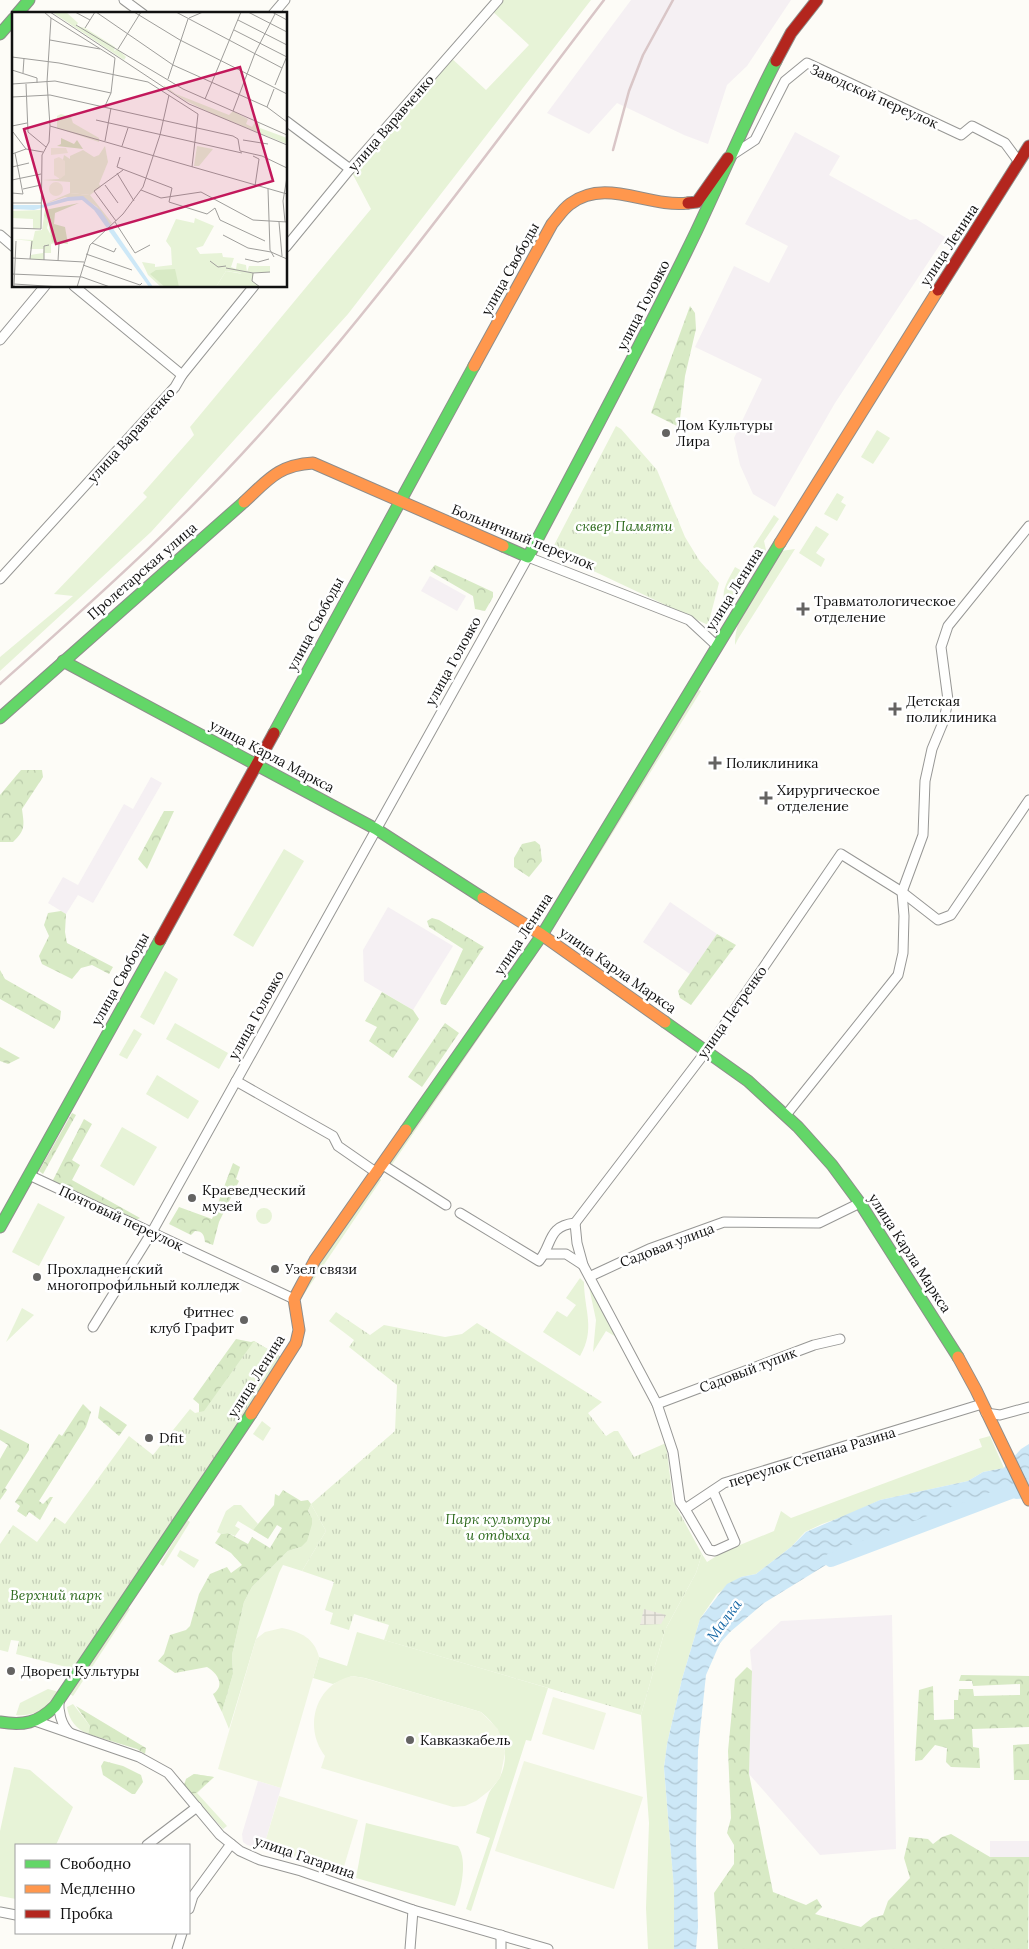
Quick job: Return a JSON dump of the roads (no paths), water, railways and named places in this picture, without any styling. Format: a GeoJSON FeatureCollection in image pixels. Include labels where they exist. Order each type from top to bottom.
{"type":"FeatureCollection","features":[{"type":"Feature","properties":{"kind":"street"},"geometry":{"type":"LineString","coordinates":[[19,12],[29,0]]}},
{"type":"Feature","properties":{"kind":"street"},"geometry":{"type":"LineString","coordinates":[[124,0],[140,12]]}},
{"type":"Feature","properties":{"kind":"street"},"geometry":{"type":"LineString","coordinates":[[275,12],[285,0]]}},
{"type":"Feature","properties":{"kind":"street","name":"улица Варавченко"},"geometry":{"type":"LineString","coordinates":[[288,245],[350,169],[498,0]]}},
{"type":"Feature","properties":{"kind":"street","name":"улица Головко"},"geometry":{"type":"LineString","coordinates":[[93,1327],[152,1232],[528,556],[630,365],[702,221],[728,158],[792,33],[817,0]]}},
{"type":"Feature","properties":{"kind":"street"},"geometry":{"type":"LineString","coordinates":[[0,34],[12,20]]}},
{"type":"Feature","properties":{"kind":"street","name":"Заводской переулок"},"geometry":{"type":"LineString","coordinates":[[728,158],[755,140],[785,81],[807,63],[961,135],[972,126],[1005,144],[1020,162]]}},
{"type":"Feature","properties":{"kind":"street"},"geometry":{"type":"LineString","coordinates":[[288,122],[350,169]]}},
{"type":"Feature","properties":{"kind":"street","name":"улица Ленина"},"geometry":{"type":"LineString","coordinates":[[35,1721],[50,1710],[59,1699],[291,1354],[299,1330],[294,1300],[315,1260],[542,935],[716,645],[913,327],[1029,146]]}},
{"type":"Feature","properties":{"kind":"street","name":"улица Свободы"},"geometry":{"type":"LineString","coordinates":[[1,1223],[257,765],[398,502],[547,233],[563,208],[588,192],[602,191],[673,205],[697,202],[728,158]]}},
{"type":"Feature","properties":{"kind":"street"},"geometry":{"type":"LineString","coordinates":[[0,235],[12,245]]}},
{"type":"Feature","properties":{"kind":"street"},"geometry":{"type":"LineString","coordinates":[[0,340],[43,288]]}},
{"type":"Feature","properties":{"kind":"street"},"geometry":{"type":"LineString","coordinates":[[76,288],[182,375]]}},
{"type":"Feature","properties":{"kind":"street","name":"улица Варавченко"},"geometry":{"type":"LineString","coordinates":[[0,579],[175,387],[182,375],[252,288]]}},
{"type":"Feature","properties":{"kind":"street","name":"Больничный переулок"},"geometry":{"type":"LineString","coordinates":[[313,463],[398,502],[689,620],[716,645]]}},
{"type":"Feature","properties":{"kind":"street","name":"Пролетарская улица"},"geometry":{"type":"LineString","coordinates":[[0,718],[276,473],[294,464],[313,463]]}},
{"type":"Feature","properties":{"kind":"street"},"geometry":{"type":"LineString","coordinates":[[786,1115],[898,975],[903,953],[904,916],[902,892],[923,835],[925,780],[932,749],[944,720],[948,700],[941,647],[948,626],[1029,526]]}},
{"type":"Feature","properties":{"kind":"street","name":"улица Карла Маркса"},"geometry":{"type":"LineString","coordinates":[[63,661],[376,829],[542,935],[707,1050],[748,1081],[786,1115],[832,1164],[860,1203],[942,1330],[984,1408],[1029,1500]]}},
{"type":"Feature","properties":{"kind":"street","name":"улица Петренко"},"geometry":{"type":"LineString","coordinates":[[575,1223],[707,1050],[841,854],[902,892],[938,920],[951,916],[1029,800]]}},
{"type":"Feature","properties":{"kind":"street"},"geometry":{"type":"LineString","coordinates":[[236,1081],[333,1136],[338,1146],[446,1205]]}},
{"type":"Feature","properties":{"kind":"street","name":"Почтовый переулок"},"geometry":{"type":"LineString","coordinates":[[29,1175],[89,1205],[152,1232],[294,1300]]}},
{"type":"Feature","properties":{"kind":"street","name":"Садовая улица"},"geometry":{"type":"LineString","coordinates":[[591,1276],[649,1249],[724,1222],[819,1223],[860,1203]]}},
{"type":"Feature","properties":{"kind":"street"},"geometry":{"type":"LineString","coordinates":[[460,1213],[542,1258],[566,1254],[583,1265],[591,1276],[657,1404],[673,1452],[680,1502],[686,1509],[709,1550],[715,1551],[735,1542],[713,1490]]}},
{"type":"Feature","properties":{"kind":"street"},"geometry":{"type":"LineString","coordinates":[[542,1258],[549,1238],[556,1230],[562,1226],[575,1223],[577,1242],[583,1265]]}},
{"type":"Feature","properties":{"kind":"street","name":"Садовый тупик"},"geometry":{"type":"LineString","coordinates":[[657,1404],[814,1345],[840,1339]]}},
{"type":"Feature","properties":{"kind":"street","name":"переулок Степана Разина"},"geometry":{"type":"LineString","coordinates":[[686,1509],[724,1483],[984,1408],[1000,1415],[1029,1407]]}},
{"type":"Feature","properties":{"kind":"street"},"geometry":{"type":"LineString","coordinates":[[59,1699],[62,1721],[72,1735]]}},
{"type":"Feature","properties":{"kind":"street","name":"улица Гагарина"},"geometry":{"type":"LineString","coordinates":[[0,1722],[22,1726],[35,1721],[139,1757],[168,1773],[220,1835],[231,1844],[260,1860],[301,1871],[412,1910],[548,1949]]}},
{"type":"Feature","properties":{"kind":"street"},"geometry":{"type":"LineString","coordinates":[[148,1844],[197,1807]]}},
{"type":"Feature","properties":{"kind":"street"},"geometry":{"type":"LineString","coordinates":[[190,1906],[193,1896],[231,1844]]}},
{"type":"Feature","properties":{"kind":"street"},"geometry":{"type":"LineString","coordinates":[[410,1949],[412,1910]]}},
{"type":"Feature","properties":{"kind":"street"},"geometry":{"type":"LineString","coordinates":[[0,1912],[15,1915]]}},
{"type":"Feature","properties":{"kind":"street"},"geometry":{"type":"LineString","coordinates":[[177,1949],[182,1934]]}},
{"type":"Feature","properties":{"kind":"street"},"geometry":{"type":"LineString","coordinates":[[501,1935],[501,1949]]}},
{"type":"Feature","properties":{"kind":"water"},"geometry":{"type":"Polygon","coordinates":[[[1029,1444],[1029,1498],[1016,1499],[1004,1495],[834,1560],[764,1603],[720,1643],[706,1675],[698,1750],[696,1843],[698,1927],[696,1949],[674,1949],[674,1889],[664,1768],[667,1744],[682,1679],[700,1619],[727,1584],[741,1577],[756,1574],[791,1547],[806,1532],[880,1500],[968,1481],[983,1472],[1004,1468],[1021,1449],[1029,1444]]]}},
{"type":"Feature","properties":{"kind":"waterway","name":"Малка"},"geometry":{"type":"LineString","coordinates":[[831,1560],[1029,1485]]}},
{"type":"Feature","properties":{"kind":"railway"},"geometry":{"type":"LineString","coordinates":[[0,684],[143,554],[212,486],[277,415],[403,263],[604,0]]}},
{"type":"Feature","properties":{"kind":"railway"},"geometry":{"type":"LineString","coordinates":[[613,150],[629,91],[643,55],[673,0]]}},
{"type":"Feature","properties":{"kind":"place","name":"Дом Культуры Лира"},"geometry":{"type":"Point","coordinates":[666,433]}},
{"type":"Feature","properties":{"kind":"place","name":"Травматологическое отделение"},"geometry":{"type":"Point","coordinates":[803,609]}},
{"type":"Feature","properties":{"kind":"place","name":"Детская поликлиника"},"geometry":{"type":"Point","coordinates":[895,709]}},
{"type":"Feature","properties":{"kind":"place","name":"Поликлиника"},"geometry":{"type":"Point","coordinates":[715,763]}},
{"type":"Feature","properties":{"kind":"place","name":"Хирургическое отделение"},"geometry":{"type":"Point","coordinates":[766,798]}},
{"type":"Feature","properties":{"kind":"place","name":"Краеведческий музей"},"geometry":{"type":"Point","coordinates":[192,1198]}},
{"type":"Feature","properties":{"kind":"place","name":"Узел связи"},"geometry":{"type":"Point","coordinates":[275,1269]}},
{"type":"Feature","properties":{"kind":"place","name":"Прохладненский многопрофильный колледж"},"geometry":{"type":"Point","coordinates":[37,1277]}},
{"type":"Feature","properties":{"kind":"place","name":"Фитнес клуб Графит"},"geometry":{"type":"Point","coordinates":[244,1320]}},
{"type":"Feature","properties":{"kind":"place","name":"Dfit"},"geometry":{"type":"Point","coordinates":[149,1438]}},
{"type":"Feature","properties":{"kind":"place","name":"Дворец Культуры"},"geometry":{"type":"Point","coordinates":[11,1671]}},
{"type":"Feature","properties":{"kind":"place","name":"Кавказкабель"},"geometry":{"type":"Point","coordinates":[410,1740]}},
{"type":"Feature","properties":{"kind":"park label","name":"сквер Памяти"},"geometry":{"type":"Point","coordinates":[624,526]}},
{"type":"Feature","properties":{"kind":"park label","name":"Парк культуры и отдыха"},"geometry":{"type":"Point","coordinates":[498,1528]}},
{"type":"Feature","properties":{"kind":"park label","name":"Верхний парк"},"geometry":{"type":"Point","coordinates":[56,1595]}}]}
